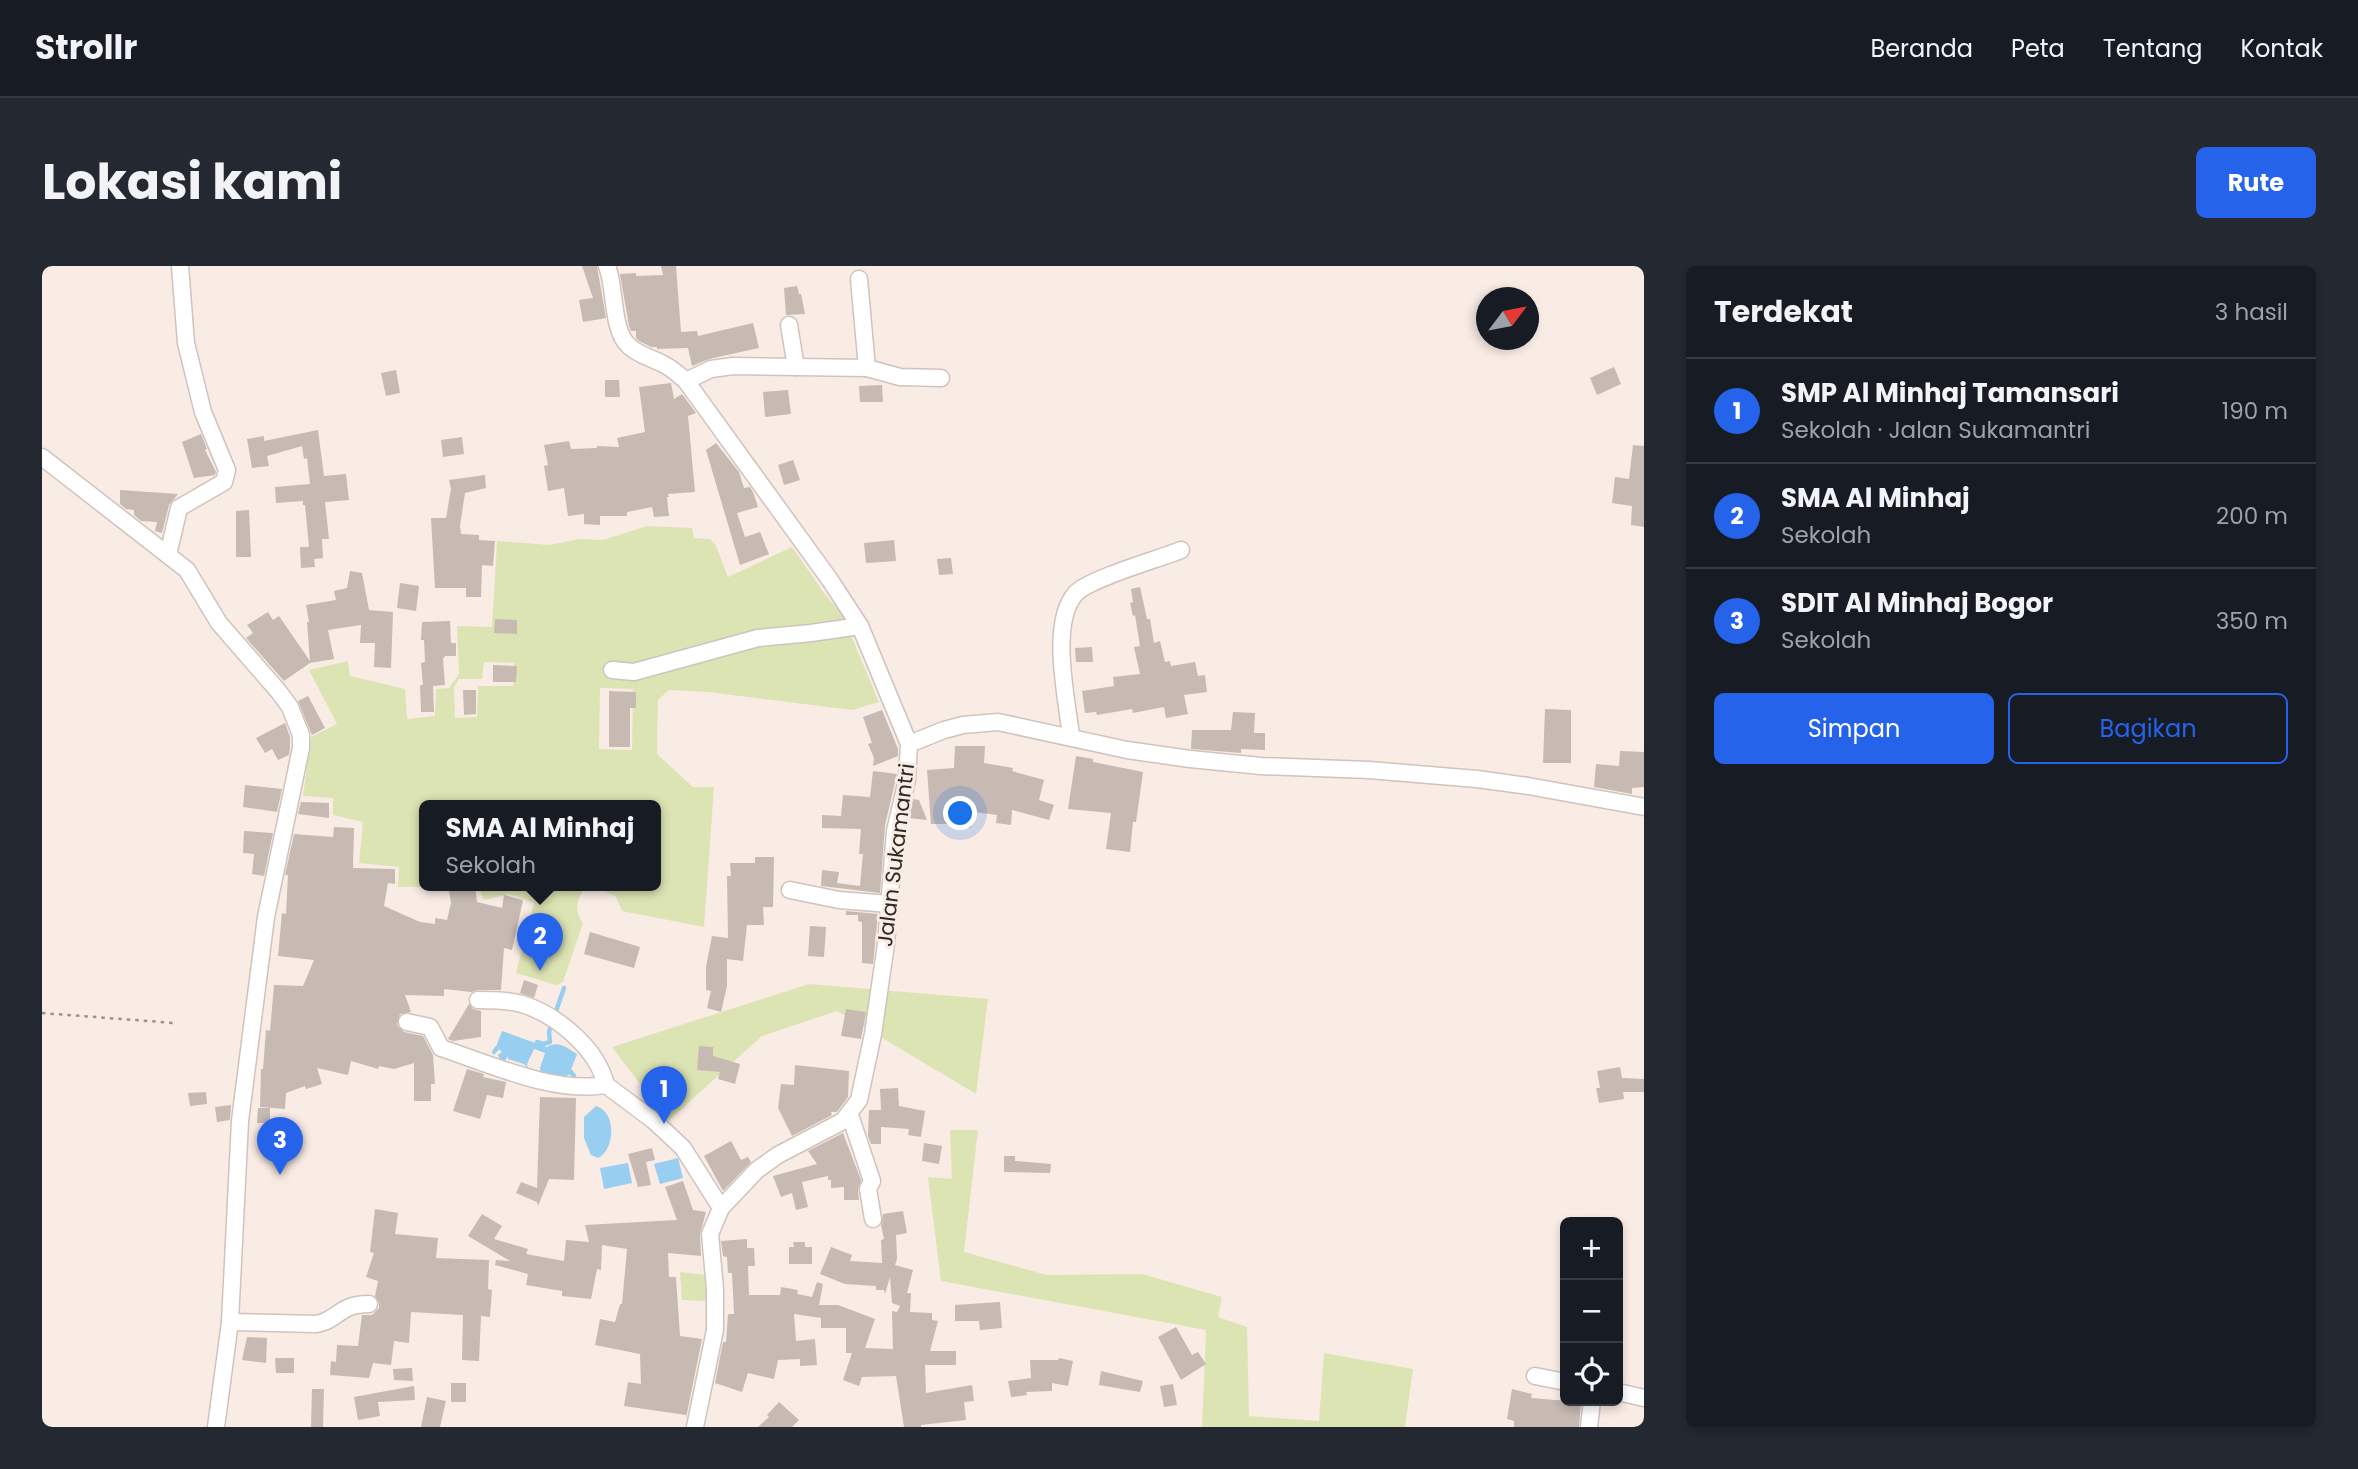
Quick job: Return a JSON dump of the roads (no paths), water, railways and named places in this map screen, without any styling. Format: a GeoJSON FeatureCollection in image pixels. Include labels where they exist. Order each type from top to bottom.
{"type":"FeatureCollection","features":[{"type":"Feature","properties":{"kind":"street"},"geometry":{"type":"LineString","coordinates":[[168,555],[179,508],[224,482],[228,470],[203,412],[186,343],[180,266]]}},
{"type":"Feature","properties":{"kind":"street","name":"Jalan Sukamantri"},"geometry":{"type":"LineString","coordinates":[[607,266],[611,276],[618,326],[624,341],[636,352],[667,366],[686,381],[830,580],[860,626],[909,744],[908,780],[895,831],[886,944],[873,1034],[859,1100],[850,1115]]}},
{"type":"Feature","properties":{"kind":"street"},"geometry":{"type":"LineString","coordinates":[[859,279],[867,368]]}},
{"type":"Feature","properties":{"kind":"street"},"geometry":{"type":"LineString","coordinates":[[789,325],[796,367]]}},
{"type":"Feature","properties":{"kind":"street"},"geometry":{"type":"LineString","coordinates":[[686,381],[698,374],[724,366],[867,368],[900,377],[941,378]]}},
{"type":"Feature","properties":{"kind":"street"},"geometry":{"type":"LineString","coordinates":[[42,457],[187,570],[219,623],[290,707],[301,735],[302,748],[266,918],[240,1121],[230,1322],[216,1427]]}},
{"type":"Feature","properties":{"kind":"street"},"geometry":{"type":"LineString","coordinates":[[1071,736],[1061,642],[1063,624],[1075,594],[1095,582],[1181,550]]}},
{"type":"Feature","properties":{"kind":"street"},"geometry":{"type":"LineString","coordinates":[[612,670],[634,672],[758,638],[811,634],[860,626]]}},
{"type":"Feature","properties":{"kind":"street"},"geometry":{"type":"LineString","coordinates":[[909,744],[944,730],[998,722],[1126,750],[1190,759],[1477,779],[1550,789],[1644,807]]}},
{"type":"Feature","properties":{"kind":"street"},"geometry":{"type":"LineString","coordinates":[[790,890],[839,901],[889,904]]}},
{"type":"Feature","properties":{"kind":"street"},"geometry":{"type":"LineString","coordinates":[[478,1000],[503,1000],[524,1005],[554,1020],[596,1060],[606,1085],[653,1120],[682,1148],[721,1208]]}},
{"type":"Feature","properties":{"kind":"street"},"geometry":{"type":"LineString","coordinates":[[407,1022],[430,1027],[441,1048],[551,1083],[585,1087],[606,1085]]}},
{"type":"Feature","properties":{"kind":"street"},"geometry":{"type":"LineString","coordinates":[[695,1427],[715,1330],[715,1289],[710,1234],[721,1208],[757,1170],[778,1155],[832,1129],[850,1115],[873,1181],[868,1189],[873,1219]]}},
{"type":"Feature","properties":{"kind":"street"},"geometry":{"type":"LineString","coordinates":[[230,1322],[324,1323],[344,1308],[354,1304],[369,1304]]}},
{"type":"Feature","properties":{"kind":"street"},"geometry":{"type":"LineString","coordinates":[[1535,1376],[1560,1381]]}},
{"type":"Feature","properties":{"kind":"street"},"geometry":{"type":"LineString","coordinates":[[1623,1393],[1644,1398]]}},
{"type":"Feature","properties":{"kind":"street"},"geometry":{"type":"LineString","coordinates":[[1589,1427],[1591,1406]]}},
{"type":"Feature","properties":{"kind":"water"},"geometry":{"type":"Polygon","coordinates":[[[502,1031],[547,1047],[555,1044],[563,1046],[577,1054],[569,1075],[541,1076],[540,1068],[545,1053],[534,1049],[527,1064],[528,1068],[508,1059],[508,1056],[502,1065],[498,1055],[502,1052],[496,1047],[502,1031]]]}},
{"type":"Feature","properties":{"kind":"water"},"geometry":{"type":"Polygon","coordinates":[[[596,1106],[608,1116],[611,1131],[608,1147],[598,1158],[591,1155],[584,1138],[584,1117],[596,1106]]]}},
{"type":"Feature","properties":{"kind":"water"},"geometry":{"type":"Polygon","coordinates":[[[678,1158],[683,1178],[660,1184],[654,1164],[678,1158]]]}},
{"type":"Feature","properties":{"kind":"water"},"geometry":{"type":"Polygon","coordinates":[[[628,1163],[632,1183],[604,1189],[600,1168],[628,1163]]]}},
{"type":"Feature","properties":{"kind":"waterway"},"geometry":{"type":"LineString","coordinates":[[555,1014],[564,988]]}},
{"type":"Feature","properties":{"kind":"waterway"},"geometry":{"type":"LineString","coordinates":[[537,1042],[550,1042],[552,1022]]}},
{"type":"Feature","properties":{"kind":"waterway"},"geometry":{"type":"LineString","coordinates":[[494,1052],[497,1048]]}},
{"type":"Feature","properties":{"kind":"waterway"},"geometry":{"type":"LineString","coordinates":[[570,1071],[574,1076]]}},
{"type":"Feature","properties":{"kind":"place","name":"SMA Al Minhaj"},"geometry":{"type":"Point","coordinates":[540,971]}},
{"type":"Feature","properties":{"kind":"place","name":"SMP Al Minhaj Tamansari"},"geometry":{"type":"Point","coordinates":[664,1124]}},
{"type":"Feature","properties":{"kind":"place","name":"SDIT Al Minhaj Bogor"},"geometry":{"type":"Point","coordinates":[280,1175]}}]}
